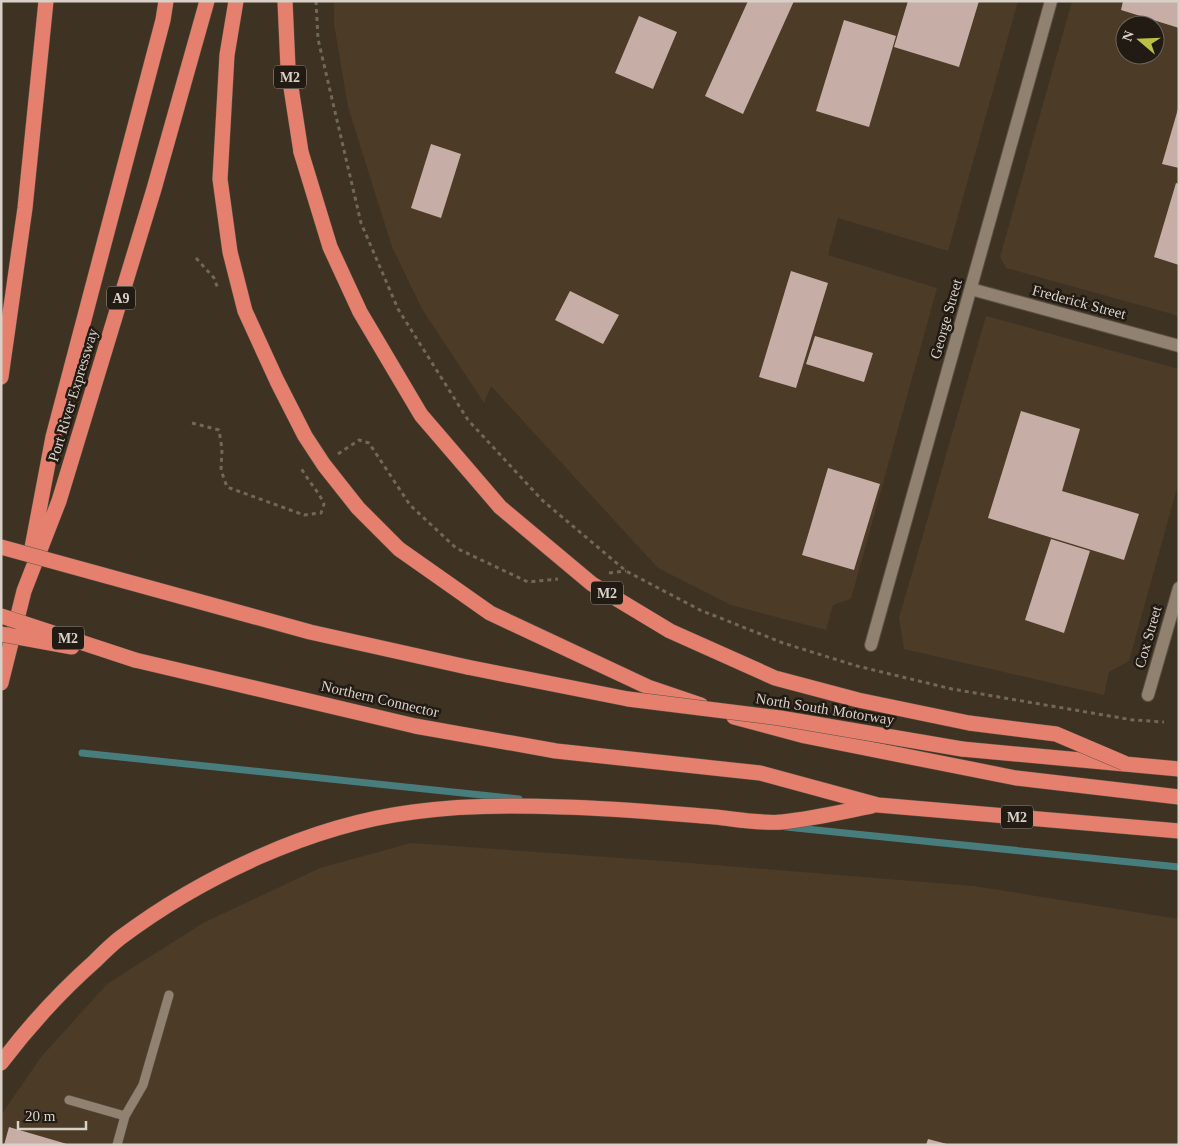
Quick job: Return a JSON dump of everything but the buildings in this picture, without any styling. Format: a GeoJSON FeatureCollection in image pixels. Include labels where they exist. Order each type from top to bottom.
{"type":"FeatureCollection","features":[{"type":"Feature","properties":{"kind":"highway"},"geometry":{"type":"LineString","coordinates":[[1,377],[25,208],[46,1]]}},
{"type":"Feature","properties":{"kind":"highway"},"geometry":{"type":"LineString","coordinates":[[24,592],[53,437],[163,20],[166,1]]}},
{"type":"Feature","properties":{"kind":"highway","name":"Port River Expressway"},"geometry":{"type":"LineString","coordinates":[[1,683],[24,592],[62,492],[154,189],[207,1]]}},
{"type":"Feature","properties":{"kind":"highway"},"geometry":{"type":"LineString","coordinates":[[236,1],[227,55],[220,179],[230,252],[245,311],[305,436],[324,465],[358,508],[399,549],[490,613],[648,686],[739,718],[805,736],[1016,778],[1179,797]]}},
{"type":"Feature","properties":{"kind":"highway","name":"M2"},"geometry":{"type":"LineString","coordinates":[[285,1],[288,68],[302,152],[334,256],[360,312],[421,415],[500,507],[592,584],[670,631],[776,678],[858,700],[969,723],[1056,734],[1124,763]]}},
{"type":"Feature","properties":{"kind":"highway","name":"North South Motorway"},"geometry":{"type":"LineString","coordinates":[[1,547],[310,632],[467,667],[628,699],[780,718],[962,748],[1179,769]]}},
{"type":"Feature","properties":{"kind":"highway","name":"Northern Connector"},"geometry":{"type":"LineString","coordinates":[[1,616],[134,660],[415,726],[556,750],[760,773],[878,805]]}},
{"type":"Feature","properties":{"kind":"highway"},"geometry":{"type":"LineString","coordinates":[[1,634],[134,660]]}},
{"type":"Feature","properties":{"kind":"highway"},"geometry":{"type":"LineString","coordinates":[[1,1064],[19,1039],[68,985],[119,939],[170,905],[212,881],[272,852],[313,836],[360,823],[412,812],[465,808],[560,806],[780,822],[878,805]]}},
{"type":"Feature","properties":{"kind":"highway","name":"M2"},"geometry":{"type":"LineString","coordinates":[[878,805],[1179,831]]}},
{"type":"Feature","properties":{"kind":"street","name":"George Street"},"geometry":{"type":"LineString","coordinates":[[871,645],[1051,1]]}},
{"type":"Feature","properties":{"kind":"street","name":"Frederick Street"},"geometry":{"type":"LineString","coordinates":[[971,289],[1179,346]]}},
{"type":"Feature","properties":{"kind":"street","name":"Cox Street"},"geometry":{"type":"LineString","coordinates":[[1148,695],[1179,588]]}},
{"type":"Feature","properties":{"kind":"lane"},"geometry":{"type":"LineString","coordinates":[[117,1145],[125,1116],[143,1085],[169,995]]}},
{"type":"Feature","properties":{"kind":"lane"},"geometry":{"type":"LineString","coordinates":[[69,1100],[125,1116]]}},
{"type":"Feature","properties":{"kind":"path"},"geometry":{"type":"LineString","coordinates":[[316,1],[318,39],[361,223],[398,309],[468,420],[542,500],[626,571],[700,610],[783,643],[857,666],[952,689],[1133,720],[1164,722]]}},
{"type":"Feature","properties":{"kind":"path"},"geometry":{"type":"LineString","coordinates":[[196,258],[214,278],[220,296]]}},
{"type":"Feature","properties":{"kind":"path"},"geometry":{"type":"LineString","coordinates":[[192,423],[219,430],[222,449],[222,470],[227,486],[304,516],[321,513],[324,504],[320,494],[308,480],[299,464]]}},
{"type":"Feature","properties":{"kind":"path"},"geometry":{"type":"LineString","coordinates":[[308,480],[347,447],[359,440],[368,443],[410,505],[456,548],[528,582],[565,578]]}},
{"type":"Feature","properties":{"kind":"path"},"geometry":{"type":"LineString","coordinates":[[601,574],[626,571]]}},
{"type":"Feature","properties":{"kind":"shaded area"},"geometry":{"type":"Polygon","coordinates":[[[334,1],[1018,1],[948,251],[838,218],[828,255],[937,288],[851,599],[833,605],[826,630],[731,605],[658,568],[491,386],[484,403],[422,309],[392,247],[348,107],[334,24],[334,1]]]}},
{"type":"Feature","properties":{"kind":"shaded area"},"geometry":{"type":"Polygon","coordinates":[[[1072,1],[1179,1],[1179,316],[1006,268],[1000,257],[1072,1]]]}},
{"type":"Feature","properties":{"kind":"shaded area"},"geometry":{"type":"Polygon","coordinates":[[[986,316],[1179,369],[1179,481],[1129,661],[1109,672],[1104,695],[904,649],[899,618],[986,316]]]}},
{"type":"Feature","properties":{"kind":"shaded area"},"geometry":{"type":"Polygon","coordinates":[[[411,843],[974,886],[1179,919],[1179,1145],[1,1145],[1,1115],[41,1057],[107,984],[203,923],[320,868],[411,843]]]}},
{"type":"Feature","properties":{"kind":"waterway"},"geometry":{"type":"LineString","coordinates":[[82,753],[519,799]]}},
{"type":"Feature","properties":{"kind":"waterway"},"geometry":{"type":"LineString","coordinates":[[786,827],[1179,867]]}}]}
